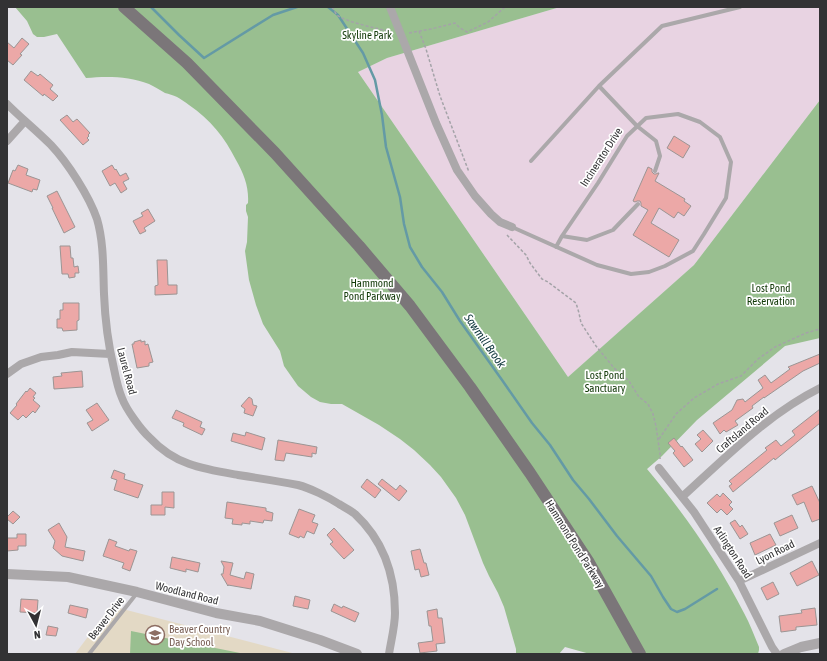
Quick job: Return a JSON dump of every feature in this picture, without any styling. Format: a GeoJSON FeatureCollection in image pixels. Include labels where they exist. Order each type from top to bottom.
{"type":"FeatureCollection","features":[{"type":"Feature","properties":{"kind":"main road","name":"Hammond Pond Parkway"},"geometry":{"type":"LineString","coordinates":[[124,7],[187,63],[275,153],[359,246],[410,306],[530,472],[588,561],[640,654]]}},
{"type":"Feature","properties":{"kind":"street","name":"Incinerator Drive"},"geometry":{"type":"LineString","coordinates":[[390,7],[436,123],[457,170],[475,196],[491,214],[500,222],[512,227]]}},
{"type":"Feature","properties":{"kind":"street","name":"Laurel Road"},"geometry":{"type":"LineString","coordinates":[[7,104],[24,121],[34,128],[52,146],[64,161],[85,193],[97,218],[103,255],[106,327],[110,354],[122,399],[130,412],[149,438],[165,453],[182,462],[213,471],[301,486],[329,498],[354,513],[371,532],[383,551],[391,574],[395,615],[389,654]]}},
{"type":"Feature","properties":{"kind":"street"},"geometry":{"type":"LineString","coordinates":[[7,141],[24,121]]}},
{"type":"Feature","properties":{"kind":"street"},"geometry":{"type":"LineString","coordinates":[[7,374],[21,364],[41,357],[72,352],[110,354]]}},
{"type":"Feature","properties":{"kind":"street","name":"Craftsland Road"},"geometry":{"type":"LineString","coordinates":[[682,496],[768,421],[797,401],[820,388]]}},
{"type":"Feature","properties":{"kind":"street","name":"Arlington Road"},"geometry":{"type":"LineString","coordinates":[[659,468],[694,512],[739,581],[772,648],[777,654]]}},
{"type":"Feature","properties":{"kind":"street","name":"Lyon Road"},"geometry":{"type":"LineString","coordinates":[[739,581],[820,542]]}},
{"type":"Feature","properties":{"kind":"street","name":"Woodland Road"},"geometry":{"type":"LineString","coordinates":[[7,574],[68,577],[137,592],[216,613],[260,621],[358,654]]}},
{"type":"Feature","properties":{"kind":"street"},"geometry":{"type":"LineString","coordinates":[[784,654],[801,647],[820,643]]}},
{"type":"Feature","properties":{"kind":"lane"},"geometry":{"type":"LineString","coordinates":[[531,162],[599,86],[662,26],[740,7]]}},
{"type":"Feature","properties":{"kind":"lane"},"geometry":{"type":"LineString","coordinates":[[599,86],[636,126],[656,141],[660,156],[655,171]]}},
{"type":"Feature","properties":{"kind":"lane","name":"Incinerator Drive"},"geometry":{"type":"LineString","coordinates":[[512,227],[597,265],[631,274],[648,272],[665,266],[693,250],[726,198],[731,162],[720,137],[700,122],[678,114],[646,118],[627,136],[556,246]]}},
{"type":"Feature","properties":{"kind":"lane"},"geometry":{"type":"LineString","coordinates":[[562,236],[587,240],[613,230],[638,204]]}},
{"type":"Feature","properties":{"kind":"lane","name":"Beaver Drive"},"geometry":{"type":"LineString","coordinates":[[89,654],[137,592]]}},
{"type":"Feature","properties":{"kind":"path"},"geometry":{"type":"LineString","coordinates":[[332,7],[338,15],[348,20],[401,34],[431,29],[455,22],[460,28],[467,32],[488,22],[505,7]]}},
{"type":"Feature","properties":{"kind":"path"},"geometry":{"type":"LineString","coordinates":[[419,31],[440,96],[469,172]]}},
{"type":"Feature","properties":{"kind":"path"},"geometry":{"type":"LineString","coordinates":[[500,222],[505,232],[526,255],[542,279],[576,303],[581,323],[596,346],[614,368],[629,381],[639,397],[648,404],[653,414],[656,426],[660,454],[659,468]]}},
{"type":"Feature","properties":{"kind":"path"},"geometry":{"type":"LineString","coordinates":[[658,439],[676,414],[694,398],[718,384],[741,376],[758,359],[775,347],[806,333],[820,329]]}},
{"type":"Feature","properties":{"kind":"shaded area"},"geometry":{"type":"Polygon","coordinates":[[[560,7],[820,7],[820,100],[694,265],[568,377],[358,72],[387,58],[560,7]]]}},
{"type":"Feature","properties":{"kind":"shaded area","name":"Beaver Country Day School"},"geometry":{"type":"Polygon","coordinates":[[[111,606],[296,654],[75,654],[111,606]]]}},
{"type":"Feature","properties":{"kind":"green space","name":"Hammond Pond Parkway"},"geometry":{"type":"Polygon","coordinates":[[[15,7],[560,7],[387,58],[358,72],[568,377],[694,265],[820,100],[820,338],[785,346],[697,420],[662,456],[647,469],[700,538],[723,575],[750,625],[759,647],[758,654],[590,654],[565,647],[559,654],[516,654],[516,649],[504,607],[483,563],[465,515],[456,498],[441,477],[414,450],[379,425],[342,404],[320,402],[311,397],[298,386],[284,366],[280,351],[263,324],[249,280],[245,251],[247,242],[248,217],[246,211],[246,205],[248,203],[247,186],[239,165],[222,137],[197,110],[176,96],[165,93],[149,84],[134,79],[118,77],[86,78],[57,34],[37,37],[33,34],[27,21],[15,7]]]}},
{"type":"Feature","properties":{"kind":"green space"},"geometry":{"type":"Polygon","coordinates":[[[131,631],[245,654],[130,654],[131,631]]]}},
{"type":"Feature","properties":{"kind":"building"},"geometry":{"type":"Polygon","coordinates":[[[22,38],[29,44],[13,65],[7,60],[7,42],[14,48],[22,38]]]}},
{"type":"Feature","properties":{"kind":"building"},"geometry":{"type":"Polygon","coordinates":[[[31,71],[38,76],[40,74],[53,85],[50,89],[58,96],[53,101],[44,94],[43,96],[24,80],[31,71]]]}},
{"type":"Feature","properties":{"kind":"building"},"geometry":{"type":"Polygon","coordinates":[[[67,115],[73,122],[77,119],[90,133],[87,138],[89,140],[83,145],[60,120],[67,115]]]}},
{"type":"Feature","properties":{"kind":"building"},"geometry":{"type":"Polygon","coordinates":[[[674,136],[690,146],[683,158],[667,148],[674,136]]]}},
{"type":"Feature","properties":{"kind":"building"},"geometry":{"type":"Polygon","coordinates":[[[18,165],[28,169],[26,175],[40,180],[37,190],[33,189],[32,192],[8,183],[13,170],[15,171],[18,165]]]}},
{"type":"Feature","properties":{"kind":"building"},"geometry":{"type":"Polygon","coordinates":[[[112,165],[120,176],[126,173],[129,179],[123,182],[127,189],[121,193],[115,183],[110,186],[102,171],[112,165]]]}},
{"type":"Feature","properties":{"kind":"building"},"geometry":{"type":"Polygon","coordinates":[[[648,167],[652,169],[654,174],[659,173],[655,181],[685,199],[684,201],[691,206],[684,216],[678,212],[674,218],[659,208],[651,223],[679,240],[669,257],[633,235],[648,210],[641,206],[640,201],[633,201],[648,167]]]}},
{"type":"Feature","properties":{"kind":"building"},"geometry":{"type":"Polygon","coordinates":[[[57,191],[75,227],[64,233],[47,196],[57,191]]]}},
{"type":"Feature","properties":{"kind":"building"},"geometry":{"type":"Polygon","coordinates":[[[148,209],[155,221],[144,228],[146,231],[140,234],[133,221],[143,216],[141,213],[148,209]]]}},
{"type":"Feature","properties":{"kind":"building"},"geometry":{"type":"Polygon","coordinates":[[[60,246],[70,246],[71,258],[73,258],[74,267],[78,266],[79,273],[75,273],[75,277],[69,278],[68,274],[62,274],[60,246]]]}},
{"type":"Feature","properties":{"kind":"building"},"geometry":{"type":"Polygon","coordinates":[[[157,260],[167,260],[168,285],[177,285],[177,294],[155,295],[155,286],[158,285],[157,260]]]}},
{"type":"Feature","properties":{"kind":"building"},"geometry":{"type":"Polygon","coordinates":[[[63,303],[79,303],[79,320],[77,321],[77,330],[63,331],[62,328],[57,328],[57,319],[60,319],[60,310],[63,310],[63,303]]]}},
{"type":"Feature","properties":{"kind":"building"},"geometry":{"type":"Polygon","coordinates":[[[141,340],[141,342],[145,341],[145,345],[148,344],[153,362],[149,363],[149,366],[137,368],[132,344],[141,340]]]}},
{"type":"Feature","properties":{"kind":"building"},"geometry":{"type":"Polygon","coordinates":[[[820,354],[820,363],[803,371],[764,397],[752,406],[753,408],[735,421],[738,425],[726,432],[724,430],[720,434],[713,423],[732,410],[737,400],[743,399],[745,402],[763,388],[758,380],[765,375],[771,383],[790,369],[788,367],[820,354]]]}},
{"type":"Feature","properties":{"kind":"building"},"geometry":{"type":"Polygon","coordinates":[[[82,371],[83,387],[54,389],[53,377],[62,376],[61,373],[82,371]]]}},
{"type":"Feature","properties":{"kind":"building"},"geometry":{"type":"Polygon","coordinates":[[[30,388],[36,393],[33,400],[40,406],[35,413],[33,411],[26,418],[23,415],[18,420],[10,413],[26,391],[27,392],[30,388]]]}},
{"type":"Feature","properties":{"kind":"building"},"geometry":{"type":"Polygon","coordinates":[[[249,397],[252,399],[253,405],[257,406],[253,416],[244,413],[245,409],[241,406],[249,397]]]}},
{"type":"Feature","properties":{"kind":"building"},"geometry":{"type":"Polygon","coordinates":[[[97,403],[109,420],[92,431],[87,423],[93,420],[86,410],[97,403]]]}},
{"type":"Feature","properties":{"kind":"building"},"geometry":{"type":"Polygon","coordinates":[[[820,409],[820,423],[733,492],[729,486],[732,484],[729,481],[767,450],[765,448],[776,440],[781,446],[795,435],[792,431],[820,409]]]}},
{"type":"Feature","properties":{"kind":"building"},"geometry":{"type":"Polygon","coordinates":[[[176,410],[202,422],[200,427],[205,429],[202,435],[183,426],[184,423],[172,418],[176,410]]]}},
{"type":"Feature","properties":{"kind":"building"},"geometry":{"type":"Polygon","coordinates":[[[703,430],[713,441],[702,452],[695,444],[701,439],[697,435],[703,430]]]}},
{"type":"Feature","properties":{"kind":"building"},"geometry":{"type":"Polygon","coordinates":[[[246,432],[265,438],[262,450],[231,441],[233,433],[245,436],[246,432]]]}},
{"type":"Feature","properties":{"kind":"building"},"geometry":{"type":"Polygon","coordinates":[[[674,438],[693,460],[684,467],[673,453],[675,451],[668,443],[674,438]]]}},
{"type":"Feature","properties":{"kind":"building"},"geometry":{"type":"Polygon","coordinates":[[[278,440],[317,447],[316,454],[312,453],[312,457],[286,453],[284,461],[275,460],[278,440]]]}},
{"type":"Feature","properties":{"kind":"building"},"geometry":{"type":"Polygon","coordinates":[[[114,470],[125,474],[124,479],[143,485],[138,498],[114,490],[117,480],[111,478],[114,470]]]}},
{"type":"Feature","properties":{"kind":"building"},"geometry":{"type":"Polygon","coordinates":[[[367,479],[381,490],[375,498],[361,487],[367,479]]]}},
{"type":"Feature","properties":{"kind":"building"},"geometry":{"type":"Polygon","coordinates":[[[382,479],[396,490],[400,485],[407,491],[399,501],[378,484],[382,479]]]}},
{"type":"Feature","properties":{"kind":"building"},"geometry":{"type":"Polygon","coordinates":[[[812,486],[820,503],[820,519],[812,522],[804,502],[797,505],[792,495],[812,486]]]}},
{"type":"Feature","properties":{"kind":"building"},"geometry":{"type":"Polygon","coordinates":[[[162,492],[174,492],[174,508],[165,507],[165,515],[151,515],[151,505],[162,505],[162,492]]]}},
{"type":"Feature","properties":{"kind":"building"},"geometry":{"type":"Polygon","coordinates":[[[723,493],[732,502],[729,505],[733,509],[727,515],[721,509],[717,513],[707,503],[717,494],[720,497],[723,493]]]}},
{"type":"Feature","properties":{"kind":"building"},"geometry":{"type":"Polygon","coordinates":[[[227,502],[266,508],[266,511],[273,513],[272,521],[264,520],[263,523],[250,521],[250,524],[242,523],[242,525],[232,524],[233,519],[225,518],[227,502]]]}},
{"type":"Feature","properties":{"kind":"building"},"geometry":{"type":"Polygon","coordinates":[[[299,509],[315,515],[312,522],[318,524],[314,534],[307,531],[304,538],[300,536],[299,538],[289,534],[299,509]]]}},
{"type":"Feature","properties":{"kind":"building"},"geometry":{"type":"Polygon","coordinates":[[[13,511],[20,517],[13,524],[7,519],[7,517],[13,511]]]}},
{"type":"Feature","properties":{"kind":"building"},"geometry":{"type":"Polygon","coordinates":[[[792,515],[798,528],[780,536],[774,523],[792,515]]]}},
{"type":"Feature","properties":{"kind":"building"},"geometry":{"type":"Polygon","coordinates":[[[735,520],[740,527],[742,525],[748,534],[740,539],[730,523],[735,520]]]}},
{"type":"Feature","properties":{"kind":"building"},"geometry":{"type":"Polygon","coordinates":[[[59,523],[67,537],[65,547],[85,551],[83,561],[62,556],[53,548],[55,541],[48,530],[59,523]]]}},
{"type":"Feature","properties":{"kind":"building"},"geometry":{"type":"Polygon","coordinates":[[[334,528],[354,550],[344,559],[330,544],[333,542],[327,535],[334,528]]]}},
{"type":"Feature","properties":{"kind":"building"},"geometry":{"type":"Polygon","coordinates":[[[17,534],[26,534],[26,546],[18,546],[18,550],[7,551],[7,538],[17,538],[17,534]]]}},
{"type":"Feature","properties":{"kind":"building"},"geometry":{"type":"Polygon","coordinates":[[[770,534],[776,545],[755,555],[750,543],[770,534]]]}},
{"type":"Feature","properties":{"kind":"building"},"geometry":{"type":"Polygon","coordinates":[[[109,539],[117,542],[115,546],[129,551],[130,549],[137,551],[130,571],[122,568],[124,563],[103,556],[109,539]]]}},
{"type":"Feature","properties":{"kind":"building"},"geometry":{"type":"Polygon","coordinates":[[[420,549],[429,575],[421,577],[419,569],[415,570],[411,551],[420,549]]]}},
{"type":"Feature","properties":{"kind":"building"},"geometry":{"type":"Polygon","coordinates":[[[172,557],[200,563],[198,572],[186,569],[186,572],[170,568],[172,557]]]}},
{"type":"Feature","properties":{"kind":"building"},"geometry":{"type":"Polygon","coordinates":[[[221,561],[233,563],[230,575],[244,579],[246,572],[254,574],[251,589],[228,586],[221,574],[223,574],[224,567],[221,561]]]}},
{"type":"Feature","properties":{"kind":"building"},"geometry":{"type":"Polygon","coordinates":[[[812,561],[819,575],[797,586],[790,573],[812,561]]]}},
{"type":"Feature","properties":{"kind":"building"},"geometry":{"type":"Polygon","coordinates":[[[773,582],[779,594],[767,600],[761,588],[773,582]]]}},
{"type":"Feature","properties":{"kind":"building"},"geometry":{"type":"Polygon","coordinates":[[[295,596],[310,600],[308,609],[293,606],[295,596]]]}},
{"type":"Feature","properties":{"kind":"building"},"geometry":{"type":"Polygon","coordinates":[[[21,599],[38,600],[37,613],[20,612],[21,599]]]}},
{"type":"Feature","properties":{"kind":"building"},"geometry":{"type":"Polygon","coordinates":[[[334,604],[359,613],[355,622],[331,611],[334,604]]]}},
{"type":"Feature","properties":{"kind":"building"},"geometry":{"type":"Polygon","coordinates":[[[70,605],[88,609],[86,618],[68,613],[70,605]]]}},
{"type":"Feature","properties":{"kind":"building"},"geometry":{"type":"Polygon","coordinates":[[[815,608],[817,625],[796,627],[796,630],[781,632],[779,616],[802,613],[801,610],[815,608]]]}},
{"type":"Feature","properties":{"kind":"building"},"geometry":{"type":"Polygon","coordinates":[[[437,609],[438,618],[442,618],[445,643],[436,644],[437,651],[420,653],[418,643],[433,641],[427,611],[437,609]]]}},
{"type":"Feature","properties":{"kind":"building"},"geometry":{"type":"Polygon","coordinates":[[[48,626],[58,628],[56,636],[46,635],[48,626]]]}},
{"type":"Feature","properties":{"kind":"waterway","name":"Sawmill Brook"},"geometry":{"type":"LineString","coordinates":[[151,7],[204,58],[273,15],[297,7]]}},
{"type":"Feature","properties":{"kind":"waterway","name":"Sawmill Brook"},"geometry":{"type":"LineString","coordinates":[[328,7],[338,15],[363,53],[375,80],[382,115],[386,147],[400,197],[404,224],[410,247],[422,267],[442,292],[460,321],[532,423],[550,445],[573,480],[651,576],[671,609],[677,612],[685,609],[717,589]]}},
{"type":"Feature","properties":{"kind":"place","name":"Beaver Country Day School"},"geometry":{"type":"Point","coordinates":[155,635]}},
{"type":"Feature","properties":{"kind":"park label","name":"Skyline Park"},"geometry":{"type":"Point","coordinates":[367,35]}},
{"type":"Feature","properties":{"kind":"park label","name":"Lost Pond Reservation"},"geometry":{"type":"Point","coordinates":[771,294]}},
{"type":"Feature","properties":{"kind":"park label","name":"Lost Pond Sanctuary"},"geometry":{"type":"Point","coordinates":[605,381]}}]}
